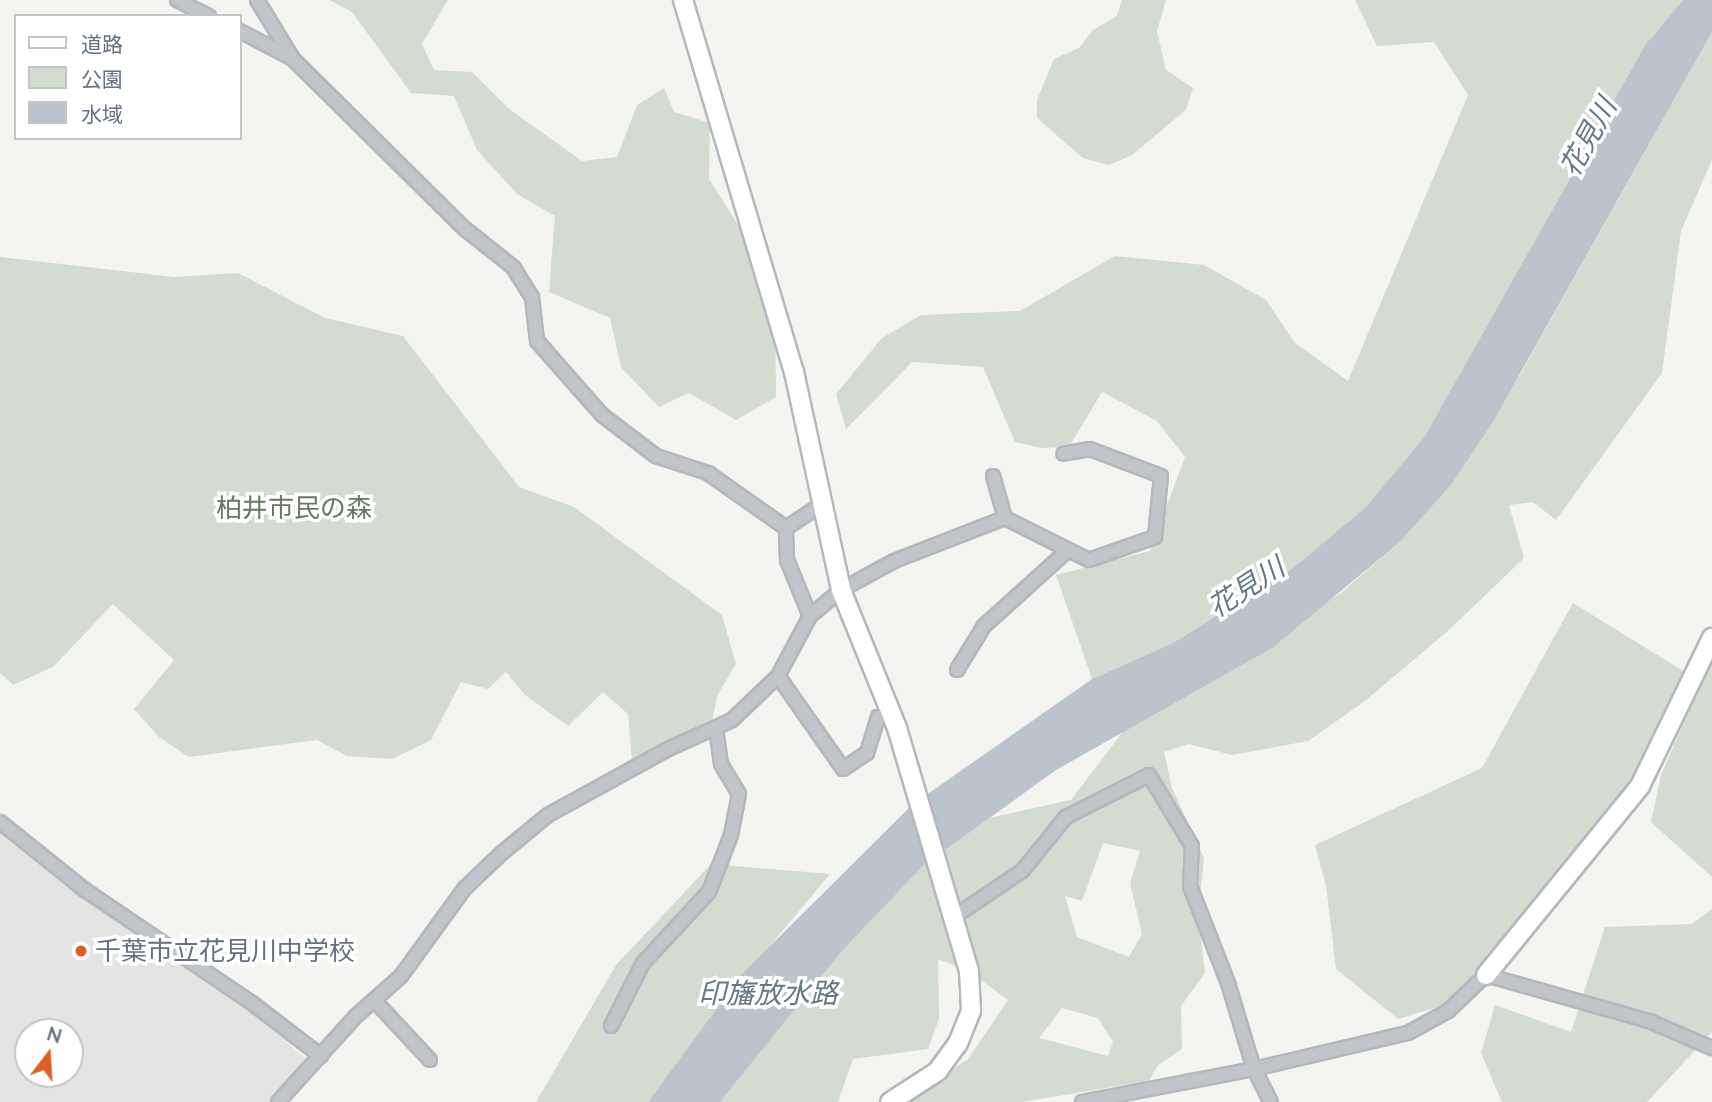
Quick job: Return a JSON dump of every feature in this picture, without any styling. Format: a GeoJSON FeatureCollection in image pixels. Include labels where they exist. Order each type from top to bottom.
{"type":"FeatureCollection","features":[{"type":"Feature","properties":{"kind":"street"},"geometry":{"type":"LineString","coordinates":[[177,0],[205,14]]}},
{"type":"Feature","properties":{"kind":"street"},"geometry":{"type":"LineString","coordinates":[[257,0],[298,69],[389,151],[465,229],[526,282],[537,341],[602,415],[648,452],[708,473],[786,528]]}},
{"type":"Feature","properties":{"kind":"street"},"geometry":{"type":"LineString","coordinates":[[684,0],[794,372],[841,590],[897,728],[969,971],[971,1011],[958,1043],[938,1072],[890,1102]]}},
{"type":"Feature","properties":{"kind":"street"},"geometry":{"type":"LineString","coordinates":[[242,32],[293,59]]}},
{"type":"Feature","properties":{"kind":"street"},"geometry":{"type":"LineString","coordinates":[[993,476],[1005,518],[1089,561],[1155,537],[1161,476],[1090,449],[1063,454]]}},
{"type":"Feature","properties":{"kind":"street"},"geometry":{"type":"LineString","coordinates":[[786,528],[822,505]]}},
{"type":"Feature","properties":{"kind":"street"},"geometry":{"type":"LineString","coordinates":[[278,1102],[374,1000],[401,976],[465,888],[548,815],[666,750],[716,730],[778,676],[810,616],[841,590],[894,561],[1005,518]]}},
{"type":"Feature","properties":{"kind":"street"},"geometry":{"type":"LineString","coordinates":[[786,528],[787,560],[810,616]]}},
{"type":"Feature","properties":{"kind":"street"},"geometry":{"type":"LineString","coordinates":[[957,670],[984,626],[1067,551]]}},
{"type":"Feature","properties":{"kind":"street"},"geometry":{"type":"LineString","coordinates":[[1082,1102],[1254,1069],[1408,1032],[1448,1011],[1486,975],[1640,786],[1712,638]]}},
{"type":"Feature","properties":{"kind":"street"},"geometry":{"type":"LineString","coordinates":[[778,676],[843,769],[867,753],[878,717]]}},
{"type":"Feature","properties":{"kind":"street"},"geometry":{"type":"LineString","coordinates":[[611,1026],[643,963],[709,892],[731,835],[739,794],[721,764],[716,730]]}},
{"type":"Feature","properties":{"kind":"street"},"geometry":{"type":"LineString","coordinates":[[951,910],[1022,871],[1066,817],[1149,775],[1192,846],[1190,886],[1228,984],[1254,1069],[1270,1102]]}},
{"type":"Feature","properties":{"kind":"street"},"geometry":{"type":"LineString","coordinates":[[0,822],[85,890],[321,1056]]}},
{"type":"Feature","properties":{"kind":"street"},"geometry":{"type":"LineString","coordinates":[[1486,975],[1649,1021],[1712,1048]]}},
{"type":"Feature","properties":{"kind":"street"},"geometry":{"type":"LineString","coordinates":[[374,1000],[430,1060]]}},
{"type":"Feature","properties":{"kind":"shaded area","name":"千葉市立花見川中学校"},"geometry":{"type":"Polygon","coordinates":[[[0,834],[80,897],[263,1021],[307,1060],[304,1074],[273,1102],[0,1102],[0,834]]]}},
{"type":"Feature","properties":{"kind":"green space"},"geometry":{"type":"Polygon","coordinates":[[[329,0],[448,0],[422,44],[434,70],[472,72],[509,109],[582,161],[617,157],[637,105],[664,88],[674,112],[710,123],[709,179],[775,283],[776,397],[736,420],[689,393],[659,407],[621,367],[610,318],[549,292],[555,216],[517,194],[477,150],[454,96],[411,93],[352,12],[329,0]]]}},
{"type":"Feature","properties":{"kind":"green space"},"geometry":{"type":"Polygon","coordinates":[[[1122,0],[1166,0],[1157,31],[1166,70],[1193,88],[1186,110],[1132,155],[1109,165],[1083,158],[1037,118],[1037,100],[1054,59],[1079,48],[1093,30],[1117,16],[1122,0]]]}},
{"type":"Feature","properties":{"kind":"green space"},"geometry":{"type":"Polygon","coordinates":[[[1355,0],[1683,0],[1650,39],[1425,436],[1366,507],[1293,568],[1173,643],[1092,679],[1056,575],[1150,551],[1185,457],[1157,421],[1102,392],[1069,447],[1042,448],[1015,442],[983,367],[912,362],[846,429],[836,394],[882,338],[921,315],[1020,311],[1115,256],[1204,265],[1266,300],[1294,342],[1348,381],[1468,95],[1434,42],[1377,46],[1355,0]]]}},
{"type":"Feature","properties":{"kind":"green space"},"geometry":{"type":"Polygon","coordinates":[[[1712,32],[1712,160],[1681,231],[1662,373],[1556,520],[1533,502],[1509,505],[1524,558],[1450,629],[1365,701],[1308,741],[1232,755],[1189,744],[1164,752],[1172,788],[1204,858],[1198,917],[1205,973],[1181,1006],[1182,1049],[1158,1065],[1149,1081],[1022,1102],[904,1102],[968,1059],[1008,1000],[969,971],[938,959],[939,1019],[928,1049],[853,1059],[838,1102],[720,1102],[841,952],[923,866],[989,818],[1071,800],[1125,729],[1341,593],[1400,542],[1451,485],[1520,375],[1712,32]],[[1103,843],[1082,901],[1065,896],[1077,937],[1129,957],[1142,934],[1130,883],[1140,851],[1103,843]],[[1062,1008],[1039,1038],[1108,1056],[1113,1042],[1098,1018],[1062,1008]]]}},
{"type":"Feature","properties":{"kind":"green space","name":"柏井市民の森"},"geometry":{"type":"Polygon","coordinates":[[[0,257],[174,277],[238,273],[325,318],[403,336],[519,487],[574,507],[722,615],[736,664],[717,696],[710,732],[668,740],[632,761],[628,714],[603,692],[568,726],[525,695],[506,672],[488,689],[461,682],[431,740],[392,759],[347,756],[317,740],[189,757],[159,737],[134,709],[174,660],[113,604],[53,667],[13,685],[0,673],[0,257]]]}},
{"type":"Feature","properties":{"kind":"green space"},"geometry":{"type":"Polygon","coordinates":[[[1573,603],[1688,674],[1628,795],[1450,1003],[1398,1019],[1336,969],[1326,885],[1315,845],[1482,768],[1573,603]]]}},
{"type":"Feature","properties":{"kind":"green space"},"geometry":{"type":"Polygon","coordinates":[[[1712,658],[1712,877],[1651,822],[1661,775],[1712,658]]]}},
{"type":"Feature","properties":{"kind":"green space"},"geometry":{"type":"Polygon","coordinates":[[[711,864],[830,874],[717,1009],[648,1102],[536,1102],[616,965],[711,864]]]}},
{"type":"Feature","properties":{"kind":"green space"},"geometry":{"type":"Polygon","coordinates":[[[1712,909],[1712,1032],[1647,1102],[1502,1102],[1481,1053],[1495,1005],[1571,1032],[1605,927],[1692,924],[1712,909]]]}},
{"type":"Feature","properties":{"kind":"water","name":"印旛放水路"},"geometry":{"type":"Polygon","coordinates":[[[1683,0],[1712,0],[1712,32],[1494,420],[1451,485],[1400,542],[1272,648],[1056,770],[923,866],[841,952],[720,1102],[648,1102],[743,973],[912,805],[1092,679],[1173,643],[1293,568],[1366,507],[1425,436],[1646,44],[1683,0]]]}},
{"type":"Feature","properties":{"kind":"place","name":"千葉市立花見川中学校"},"geometry":{"type":"Point","coordinates":[81,951]}},
{"type":"Feature","properties":{"kind":"water label","name":"花見川"},"geometry":{"type":"Point","coordinates":[1588,137]}},
{"type":"Feature","properties":{"kind":"water label","name":"花見川"},"geometry":{"type":"Point","coordinates":[1246,587]}}]}
